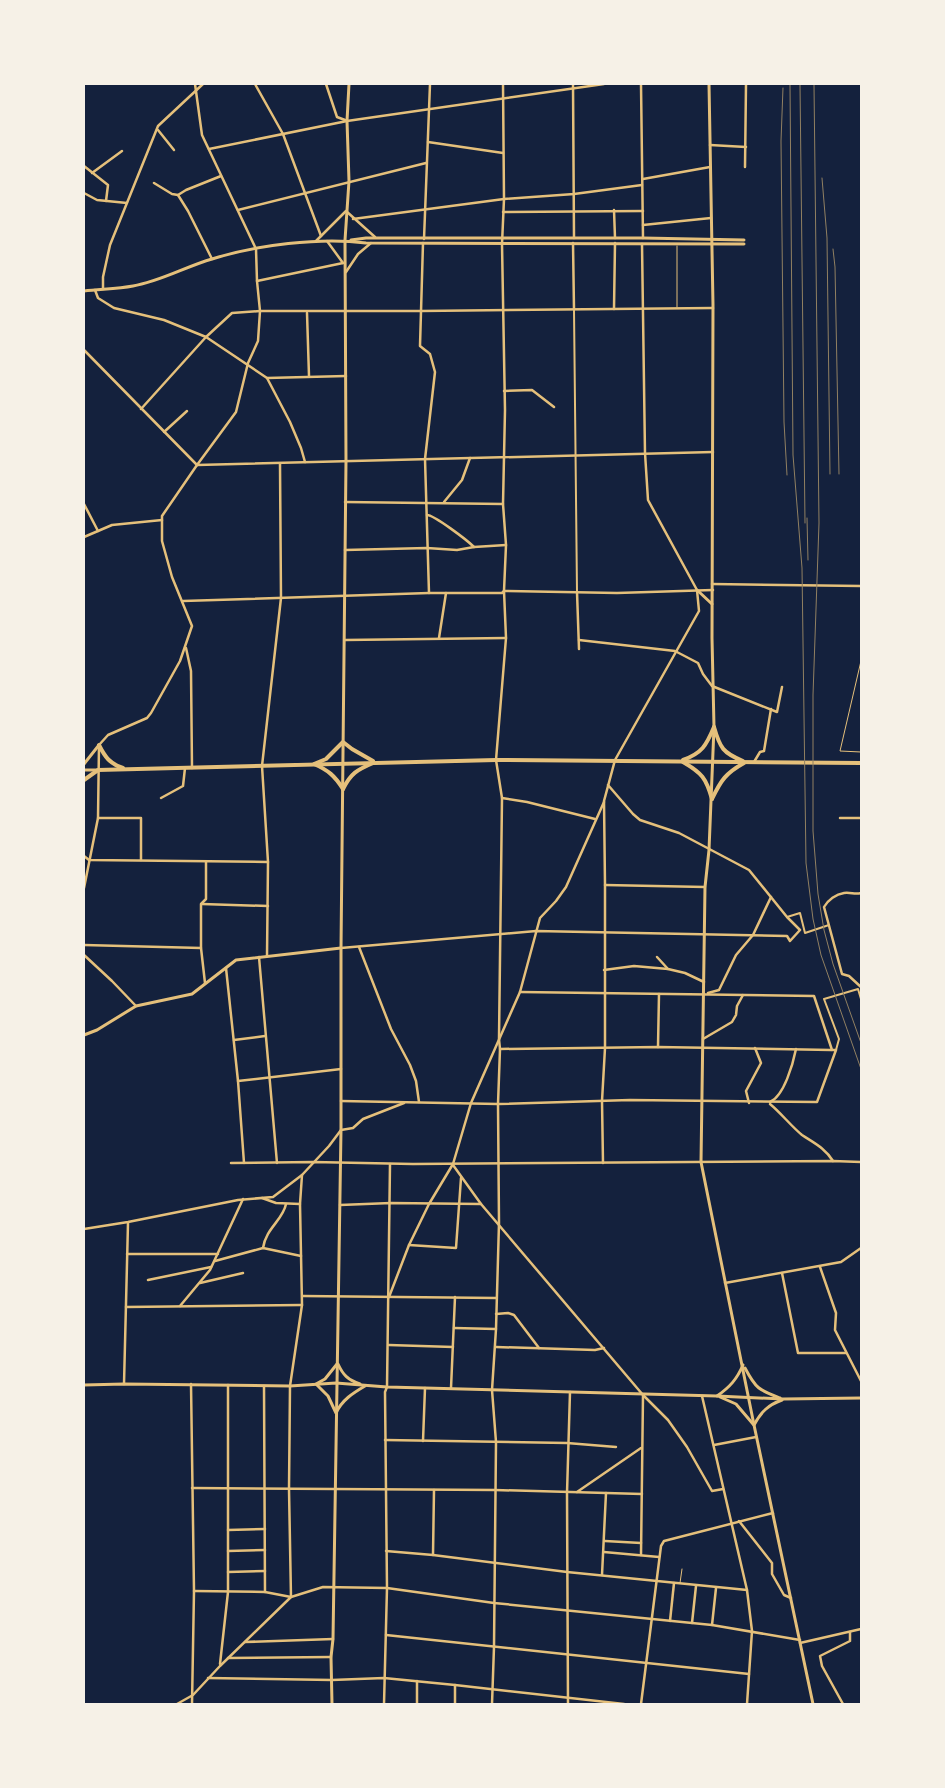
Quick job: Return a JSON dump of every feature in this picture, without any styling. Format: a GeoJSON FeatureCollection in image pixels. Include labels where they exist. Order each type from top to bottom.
{"type":"FeatureCollection","features":[{"type":"Feature","properties":{"kind":"main road"},"geometry":{"type":"LineString","coordinates":[[681,761],[697,755],[708,743],[714,727]]}},
{"type":"Feature","properties":{"kind":"main road"},"geometry":{"type":"LineString","coordinates":[[714,727],[718,741],[728,755],[745,762]]}},
{"type":"Feature","properties":{"kind":"main road"},"geometry":{"type":"LineString","coordinates":[[314,764],[326,759],[343,742],[375,762]]}},
{"type":"Feature","properties":{"kind":"main road"},"geometry":{"type":"LineString","coordinates":[[99,745],[108,761],[128,769]]}},
{"type":"Feature","properties":{"kind":"main road"},"geometry":{"type":"LineString","coordinates":[[84,780],[98,770],[375,762],[615,760],[861,763]]}},
{"type":"Feature","properties":{"kind":"main road"},"geometry":{"type":"LineString","coordinates":[[681,761],[697,770],[706,780],[712,799]]}},
{"type":"Feature","properties":{"kind":"main road"},"geometry":{"type":"LineString","coordinates":[[314,764],[328,770],[343,789],[348,779],[355,772],[375,762]]}},
{"type":"Feature","properties":{"kind":"main road"},"geometry":{"type":"LineString","coordinates":[[712,799],[721,780],[730,771],[745,762]]}},
{"type":"Feature","properties":{"kind":"street"},"geometry":{"type":"LineString","coordinates":[[84,764],[108,735],[147,718],[180,662],[192,626],[172,576],[162,541],[162,516],[236,412],[248,363],[258,340],[260,311],[256,249],[202,135],[195,84]]}},
{"type":"Feature","properties":{"kind":"street"},"geometry":{"type":"LineString","coordinates":[[103,289],[103,277],[110,245],[158,126],[203,84]]}},
{"type":"Feature","properties":{"kind":"street"},"geometry":{"type":"LineString","coordinates":[[255,84],[283,134],[321,236]]}},
{"type":"Feature","properties":{"kind":"street"},"geometry":{"type":"LineString","coordinates":[[326,84],[337,117],[347,121]]}},
{"type":"Feature","properties":{"kind":"street"},"geometry":{"type":"LineString","coordinates":[[332,1704],[331,1657],[333,1639],[341,1163],[341,948],[346,461],[345,240],[349,84]]}},
{"type":"Feature","properties":{"kind":"street"},"geometry":{"type":"LineString","coordinates":[[429,593],[425,459],[435,372],[430,354],[420,346],[430,84]]}},
{"type":"Feature","properties":{"kind":"street"},"geometry":{"type":"LineString","coordinates":[[492,1704],[496,1442],[492,1390],[496,1328],[498,1223],[502,798],[496,760],[506,638],[504,591],[506,545],[503,504],[503,84]]}},
{"type":"Feature","properties":{"kind":"street"},"geometry":{"type":"LineString","coordinates":[[573,84],[574,238]]}},
{"type":"Feature","properties":{"kind":"street"},"geometry":{"type":"LineString","coordinates":[[209,149],[347,121],[604,84]]}},
{"type":"Feature","properties":{"kind":"street"},"geometry":{"type":"LineString","coordinates":[[641,84],[643,238]]}},
{"type":"Feature","properties":{"kind":"street"},"geometry":{"type":"LineString","coordinates":[[710,84],[713,308],[712,686],[714,727],[712,799],[705,887],[701,1162],[743,1364],[756,1437],[813,1704]]}},
{"type":"Feature","properties":{"kind":"street"},"geometry":{"type":"LineString","coordinates":[[745,167],[746,84]]}},
{"type":"Feature","properties":{"kind":"street"},"geometry":{"type":"LineString","coordinates":[[157,129],[174,150]]}},
{"type":"Feature","properties":{"kind":"street"},"geometry":{"type":"LineString","coordinates":[[427,142],[503,153]]}},
{"type":"Feature","properties":{"kind":"street"},"geometry":{"type":"LineString","coordinates":[[710,145],[746,147]]}},
{"type":"Feature","properties":{"kind":"street"},"geometry":{"type":"LineString","coordinates":[[92,173],[122,150]]}},
{"type":"Feature","properties":{"kind":"street"},"geometry":{"type":"LineString","coordinates":[[238,210],[426,163]]}},
{"type":"Feature","properties":{"kind":"street"},"geometry":{"type":"LineString","coordinates":[[84,166],[108,185],[106,201]]}},
{"type":"Feature","properties":{"kind":"street"},"geometry":{"type":"LineString","coordinates":[[642,179],[710,167]]}},
{"type":"Feature","properties":{"kind":"street"},"geometry":{"type":"LineString","coordinates":[[154,183],[172,194],[178,195],[222,176]]}},
{"type":"Feature","properties":{"kind":"street"},"geometry":{"type":"LineString","coordinates":[[353,219],[424,208],[504,199],[574,194],[642,185]]}},
{"type":"Feature","properties":{"kind":"street"},"geometry":{"type":"LineString","coordinates":[[84,192],[97,200],[128,203]]}},
{"type":"Feature","properties":{"kind":"street"},"geometry":{"type":"LineString","coordinates":[[178,195],[212,259]]}},
{"type":"Feature","properties":{"kind":"street"},"geometry":{"type":"LineString","coordinates":[[614,210],[615,238]]}},
{"type":"Feature","properties":{"kind":"street"},"geometry":{"type":"LineString","coordinates":[[346,211],[376,238]]}},
{"type":"Feature","properties":{"kind":"street"},"geometry":{"type":"LineString","coordinates":[[315,242],[346,211]]}},
{"type":"Feature","properties":{"kind":"street"},"geometry":{"type":"LineString","coordinates":[[503,212],[643,211]]}},
{"type":"Feature","properties":{"kind":"street"},"geometry":{"type":"LineString","coordinates":[[643,225],[711,218]]}},
{"type":"Feature","properties":{"kind":"street"},"geometry":{"type":"LineString","coordinates":[[84,290],[134,286],[212,259],[256,249],[326,240],[376,238],[423,241],[502,244],[712,244],[744,242],[712,238],[503,239],[423,241],[371,243],[345,240]]}},
{"type":"Feature","properties":{"kind":"street"},"geometry":{"type":"LineString","coordinates":[[326,240],[343,263],[346,272]]}},
{"type":"Feature","properties":{"kind":"street"},"geometry":{"type":"LineString","coordinates":[[346,272],[358,254],[371,243]]}},
{"type":"Feature","properties":{"kind":"street"},"geometry":{"type":"LineString","coordinates":[[572,243],[579,649]]}},
{"type":"Feature","properties":{"kind":"street"},"geometry":{"type":"LineString","coordinates":[[614,309],[615,243]]}},
{"type":"Feature","properties":{"kind":"street"},"geometry":{"type":"LineString","coordinates":[[642,243],[645,453],[648,500],[697,590],[712,604]]}},
{"type":"Feature","properties":{"kind":"street"},"geometry":{"type":"LineString","coordinates":[[257,281],[343,263]]}},
{"type":"Feature","properties":{"kind":"street"},"geometry":{"type":"LineString","coordinates":[[95,290],[98,298],[114,308],[164,320],[206,337],[268,378],[290,422],[305,462]]}},
{"type":"Feature","properties":{"kind":"street"},"geometry":{"type":"LineString","coordinates":[[141,410],[206,337],[232,313],[260,311],[346,312],[713,308]]}},
{"type":"Feature","properties":{"kind":"street"},"geometry":{"type":"LineString","coordinates":[[307,312],[309,376]]}},
{"type":"Feature","properties":{"kind":"street"},"geometry":{"type":"LineString","coordinates":[[84,350],[197,465],[713,452]]}},
{"type":"Feature","properties":{"kind":"street"},"geometry":{"type":"LineString","coordinates":[[268,378],[346,376]]}},
{"type":"Feature","properties":{"kind":"street"},"geometry":{"type":"LineString","coordinates":[[504,392],[532,390],[554,407]]}},
{"type":"Feature","properties":{"kind":"street"},"geometry":{"type":"LineString","coordinates":[[164,432],[187,411]]}},
{"type":"Feature","properties":{"kind":"street"},"geometry":{"type":"LineString","coordinates":[[444,502],[462,480],[470,458]]}},
{"type":"Feature","properties":{"kind":"street"},"geometry":{"type":"LineString","coordinates":[[267,956],[268,862],[262,766],[280,598],[280,463]]}},
{"type":"Feature","properties":{"kind":"street"},"geometry":{"type":"LineString","coordinates":[[345,502],[503,504]]}},
{"type":"Feature","properties":{"kind":"street"},"geometry":{"type":"LineString","coordinates":[[84,504],[98,531]]}},
{"type":"Feature","properties":{"kind":"street"},"geometry":{"type":"LineString","coordinates":[[427,515],[432,515],[474,546]]}},
{"type":"Feature","properties":{"kind":"street"},"geometry":{"type":"LineString","coordinates":[[84,537],[112,525],[162,520]]}},
{"type":"Feature","properties":{"kind":"street"},"geometry":{"type":"LineString","coordinates":[[345,550],[427,548],[457,550],[474,546],[506,545]]}},
{"type":"Feature","properties":{"kind":"street"},"geometry":{"type":"LineString","coordinates":[[712,584],[861,586]]}},
{"type":"Feature","properties":{"kind":"street"},"geometry":{"type":"LineString","coordinates":[[389,1297],[409,1245],[429,1204],[453,1164],[471,1103],[520,992],[540,918],[566,887],[604,801],[615,760],[699,611],[697,590]]}},
{"type":"Feature","properties":{"kind":"street"},"geometry":{"type":"LineString","coordinates":[[182,601],[429,593],[502,593],[504,591],[713,590]]}},
{"type":"Feature","properties":{"kind":"street"},"geometry":{"type":"LineString","coordinates":[[439,638],[446,593]]}},
{"type":"Feature","properties":{"kind":"street"},"geometry":{"type":"LineString","coordinates":[[345,640],[506,638]]}},
{"type":"Feature","properties":{"kind":"street"},"geometry":{"type":"LineString","coordinates":[[579,640],[675,651],[698,663],[712,686],[778,712],[782,687]]}},
{"type":"Feature","properties":{"kind":"street"},"geometry":{"type":"LineString","coordinates":[[186,647],[191,671],[192,768]]}},
{"type":"Feature","properties":{"kind":"street"},"geometry":{"type":"LineString","coordinates":[[754,762],[760,752],[764,751],[771,709]]}},
{"type":"Feature","properties":{"kind":"street"},"geometry":{"type":"LineString","coordinates":[[84,888],[98,818],[99,745]]}},
{"type":"Feature","properties":{"kind":"street"},"geometry":{"type":"LineString","coordinates":[[161,798],[183,786],[185,768]]}},
{"type":"Feature","properties":{"kind":"street"},"geometry":{"type":"LineString","coordinates":[[84,770],[98,770]]}},
{"type":"Feature","properties":{"kind":"street"},"geometry":{"type":"LineString","coordinates":[[84,1034],[97,1030],[136,1006],[192,994],[236,960],[341,948],[536,931],[605,934],[786,936],[790,941],[800,930],[787,918],[748,870],[735,861],[709,850],[680,833],[640,820],[608,785]]}},
{"type":"Feature","properties":{"kind":"street"},"geometry":{"type":"LineString","coordinates":[[502,798],[527,802],[595,820]]}},
{"type":"Feature","properties":{"kind":"street"},"geometry":{"type":"LineString","coordinates":[[603,1163],[602,1101],[605,1048],[606,885],[604,801]]}},
{"type":"Feature","properties":{"kind":"street"},"geometry":{"type":"LineString","coordinates":[[98,818],[141,818],[141,860]]}},
{"type":"Feature","properties":{"kind":"street"},"geometry":{"type":"LineString","coordinates":[[840,818],[861,818]]}},
{"type":"Feature","properties":{"kind":"street"},"geometry":{"type":"LineString","coordinates":[[84,856],[90,860],[268,862]]}},
{"type":"Feature","properties":{"kind":"street"},"geometry":{"type":"LineString","coordinates":[[206,862],[206,899],[202,904],[201,948],[206,985]]}},
{"type":"Feature","properties":{"kind":"street"},"geometry":{"type":"LineString","coordinates":[[606,885],[705,887]]}},
{"type":"Feature","properties":{"kind":"street"},"geometry":{"type":"LineString","coordinates":[[861,893],[855,895],[844,893],[827,901],[824,907],[842,974],[850,976],[861,987]]}},
{"type":"Feature","properties":{"kind":"street"},"geometry":{"type":"LineString","coordinates":[[704,994],[719,990],[736,955],[753,936],[771,897]]}},
{"type":"Feature","properties":{"kind":"street"},"geometry":{"type":"LineString","coordinates":[[202,904],[268,906]]}},
{"type":"Feature","properties":{"kind":"street"},"geometry":{"type":"LineString","coordinates":[[787,918],[800,913],[805,933],[829,925],[824,907]]}},
{"type":"Feature","properties":{"kind":"street"},"geometry":{"type":"LineString","coordinates":[[84,946],[201,948]]}},
{"type":"Feature","properties":{"kind":"street"},"geometry":{"type":"LineString","coordinates":[[359,947],[390,1029],[410,1065],[416,1081],[419,1102]]}},
{"type":"Feature","properties":{"kind":"street"},"geometry":{"type":"LineString","coordinates":[[84,955],[136,1006]]}},
{"type":"Feature","properties":{"kind":"street"},"geometry":{"type":"LineString","coordinates":[[259,957],[277,1163]]}},
{"type":"Feature","properties":{"kind":"street"},"geometry":{"type":"LineString","coordinates":[[657,957],[668,969]]}},
{"type":"Feature","properties":{"kind":"street"},"geometry":{"type":"LineString","coordinates":[[604,970],[634,966],[668,969],[685,973],[704,982]]}},
{"type":"Feature","properties":{"kind":"street"},"geometry":{"type":"LineString","coordinates":[[226,968],[238,1081],[244,1164]]}},
{"type":"Feature","properties":{"kind":"street"},"geometry":{"type":"LineString","coordinates":[[341,1101],[498,1104],[602,1101],[817,1102],[839,1040],[824,999],[858,989],[861,999]]}},
{"type":"Feature","properties":{"kind":"street"},"geometry":{"type":"LineString","coordinates":[[520,992],[814,996],[832,1050]]}},
{"type":"Feature","properties":{"kind":"street"},"geometry":{"type":"LineString","coordinates":[[658,1047],[659,993]]}},
{"type":"Feature","properties":{"kind":"street"},"geometry":{"type":"LineString","coordinates":[[703,1039],[732,1022],[743,995]]}},
{"type":"Feature","properties":{"kind":"street"},"geometry":{"type":"LineString","coordinates":[[234,1040],[265,1036]]}},
{"type":"Feature","properties":{"kind":"street"},"geometry":{"type":"LineString","coordinates":[[500,1049],[658,1047],[836,1050]]}},
{"type":"Feature","properties":{"kind":"street"},"geometry":{"type":"LineString","coordinates":[[749,1103],[746,1091],[761,1063],[755,1048]]}},
{"type":"Feature","properties":{"kind":"street"},"geometry":{"type":"LineString","coordinates":[[769,1103],[776,1099],[792,1066],[796,1049]]}},
{"type":"Feature","properties":{"kind":"street"},"geometry":{"type":"LineString","coordinates":[[238,1081],[341,1068]]}},
{"type":"Feature","properties":{"kind":"street"},"geometry":{"type":"LineString","coordinates":[[84,1229],[243,1199],[273,1197],[302,1175],[341,1130],[353,1128],[363,1119],[406,1102]]}},
{"type":"Feature","properties":{"kind":"street"},"geometry":{"type":"LineString","coordinates":[[769,1103],[784,1115],[801,1134],[826,1150],[833,1161]]}},
{"type":"Feature","properties":{"kind":"street"},"geometry":{"type":"LineString","coordinates":[[231,1163],[861,1162]]}},
{"type":"Feature","properties":{"kind":"street"},"geometry":{"type":"LineString","coordinates":[[384,1704],[387,1588],[384,1392],[387,1387],[389,1345],[390,1164]]}},
{"type":"Feature","properties":{"kind":"street"},"geometry":{"type":"LineString","coordinates":[[453,1164],[481,1204],[643,1395],[653,1403],[687,1447],[712,1491],[723,1489]]}},
{"type":"Feature","properties":{"kind":"street"},"geometry":{"type":"LineString","coordinates":[[292,1597],[289,1489],[290,1386],[302,1305],[300,1204],[302,1175]]}},
{"type":"Feature","properties":{"kind":"street"},"geometry":{"type":"LineString","coordinates":[[409,1245],[456,1248],[461,1177]]}},
{"type":"Feature","properties":{"kind":"street"},"geometry":{"type":"LineString","coordinates":[[262,1198],[276,1203],[300,1204]]}},
{"type":"Feature","properties":{"kind":"street"},"geometry":{"type":"LineString","coordinates":[[180,1306],[200,1283],[215,1261],[243,1199]]}},
{"type":"Feature","properties":{"kind":"street"},"geometry":{"type":"LineString","coordinates":[[340,1205],[390,1203],[481,1204]]}},
{"type":"Feature","properties":{"kind":"street"},"geometry":{"type":"LineString","coordinates":[[263,1248],[269,1231],[283,1213],[286,1204]]}},
{"type":"Feature","properties":{"kind":"street"},"geometry":{"type":"LineString","coordinates":[[124,1384],[128,1222]]}},
{"type":"Feature","properties":{"kind":"street"},"geometry":{"type":"LineString","coordinates":[[215,1261],[263,1248],[301,1256]]}},
{"type":"Feature","properties":{"kind":"street"},"geometry":{"type":"LineString","coordinates":[[725,1283],[841,1262],[861,1248]]}},
{"type":"Feature","properties":{"kind":"street"},"geometry":{"type":"LineString","coordinates":[[127,1254],[218,1254]]}},
{"type":"Feature","properties":{"kind":"street"},"geometry":{"type":"LineString","coordinates":[[820,1266],[836,1313],[835,1330],[861,1381]]}},
{"type":"Feature","properties":{"kind":"street"},"geometry":{"type":"LineString","coordinates":[[148,1280],[211,1267]]}},
{"type":"Feature","properties":{"kind":"street"},"geometry":{"type":"LineString","coordinates":[[200,1283],[243,1273]]}},
{"type":"Feature","properties":{"kind":"street"},"geometry":{"type":"LineString","coordinates":[[782,1273],[798,1353],[846,1353]]}},
{"type":"Feature","properties":{"kind":"street"},"geometry":{"type":"LineString","coordinates":[[302,1296],[496,1298]]}},
{"type":"Feature","properties":{"kind":"street"},"geometry":{"type":"LineString","coordinates":[[451,1388],[455,1297]]}},
{"type":"Feature","properties":{"kind":"street"},"geometry":{"type":"LineString","coordinates":[[126,1307],[302,1305]]}},
{"type":"Feature","properties":{"kind":"street"},"geometry":{"type":"LineString","coordinates":[[496,1314],[508,1313],[514,1315],[539,1348]]}},
{"type":"Feature","properties":{"kind":"street"},"geometry":{"type":"LineString","coordinates":[[454,1328],[496,1328]]}},
{"type":"Feature","properties":{"kind":"street"},"geometry":{"type":"LineString","coordinates":[[389,1345],[453,1347]]}},
{"type":"Feature","properties":{"kind":"street"},"geometry":{"type":"LineString","coordinates":[[495,1347],[595,1350],[604,1348]]}},
{"type":"Feature","properties":{"kind":"street"},"geometry":{"type":"LineString","coordinates":[[316,1384],[325,1379],[338,1364]]}},
{"type":"Feature","properties":{"kind":"street"},"geometry":{"type":"LineString","coordinates":[[338,1364],[342,1373],[349,1380],[366,1386]]}},
{"type":"Feature","properties":{"kind":"street"},"geometry":{"type":"LineString","coordinates":[[717,1396],[729,1387],[737,1377],[743,1364]]}},
{"type":"Feature","properties":{"kind":"street"},"geometry":{"type":"LineString","coordinates":[[743,1364],[754,1385],[762,1391],[783,1400]]}},
{"type":"Feature","properties":{"kind":"street"},"geometry":{"type":"LineString","coordinates":[[84,1385],[228,1384],[290,1386],[336,1383],[387,1387],[717,1396],[783,1400],[861,1398]]}},
{"type":"Feature","properties":{"kind":"street"},"geometry":{"type":"LineString","coordinates":[[191,1384],[194,1590],[192,1704]]}},
{"type":"Feature","properties":{"kind":"street"},"geometry":{"type":"LineString","coordinates":[[220,1666],[228,1592],[228,1384]]}},
{"type":"Feature","properties":{"kind":"street"},"geometry":{"type":"LineString","coordinates":[[316,1384],[328,1396],[336,1413]]}},
{"type":"Feature","properties":{"kind":"street"},"geometry":{"type":"LineString","coordinates":[[264,1386],[266,1592]]}},
{"type":"Feature","properties":{"kind":"street"},"geometry":{"type":"LineString","coordinates":[[336,1413],[340,1405],[351,1395],[366,1386]]}},
{"type":"Feature","properties":{"kind":"street"},"geometry":{"type":"LineString","coordinates":[[423,1441],[425,1388]]}},
{"type":"Feature","properties":{"kind":"street"},"geometry":{"type":"LineString","coordinates":[[568,1704],[567,1493],[570,1392]]}},
{"type":"Feature","properties":{"kind":"street"},"geometry":{"type":"LineString","coordinates":[[641,1555],[643,1395]]}},
{"type":"Feature","properties":{"kind":"street"},"geometry":{"type":"LineString","coordinates":[[702,1396],[747,1590],[752,1632],[746,1704]]}},
{"type":"Feature","properties":{"kind":"street"},"geometry":{"type":"LineString","coordinates":[[717,1396],[736,1404],[754,1425]]}},
{"type":"Feature","properties":{"kind":"street"},"geometry":{"type":"LineString","coordinates":[[754,1425],[760,1414],[771,1404],[783,1400]]}},
{"type":"Feature","properties":{"kind":"street"},"geometry":{"type":"LineString","coordinates":[[714,1446],[756,1437]]}},
{"type":"Feature","properties":{"kind":"street"},"geometry":{"type":"LineString","coordinates":[[385,1440],[568,1443],[616,1447]]}},
{"type":"Feature","properties":{"kind":"street"},"geometry":{"type":"LineString","coordinates":[[576,1493],[641,1448]]}},
{"type":"Feature","properties":{"kind":"street"},"geometry":{"type":"LineString","coordinates":[[192,1488],[495,1490],[642,1494]]}},
{"type":"Feature","properties":{"kind":"street"},"geometry":{"type":"LineString","coordinates":[[433,1555],[434,1490]]}},
{"type":"Feature","properties":{"kind":"street"},"geometry":{"type":"LineString","coordinates":[[602,1575],[606,1493]]}},
{"type":"Feature","properties":{"kind":"street"},"geometry":{"type":"LineString","coordinates":[[641,1704],[660,1546],[664,1541],[773,1513]]}},
{"type":"Feature","properties":{"kind":"street"},"geometry":{"type":"LineString","coordinates":[[739,1521],[772,1563],[772,1574],[784,1595],[791,1598]]}},
{"type":"Feature","properties":{"kind":"street"},"geometry":{"type":"LineString","coordinates":[[228,1530],[265,1529]]}},
{"type":"Feature","properties":{"kind":"street"},"geometry":{"type":"LineString","coordinates":[[604,1540],[641,1543]]}},
{"type":"Feature","properties":{"kind":"street"},"geometry":{"type":"LineString","coordinates":[[228,1551],[265,1550]]}},
{"type":"Feature","properties":{"kind":"street"},"geometry":{"type":"LineString","coordinates":[[386,1551],[696,1586],[747,1590]]}},
{"type":"Feature","properties":{"kind":"street"},"geometry":{"type":"LineString","coordinates":[[604,1552],[659,1557]]}},
{"type":"Feature","properties":{"kind":"street"},"geometry":{"type":"LineString","coordinates":[[228,1572],[265,1571]]}},
{"type":"Feature","properties":{"kind":"street"},"geometry":{"type":"LineString","coordinates":[[670,1621],[674,1583]]}},
{"type":"Feature","properties":{"kind":"street"},"geometry":{"type":"LineString","coordinates":[[692,1623],[696,1586]]}},
{"type":"Feature","properties":{"kind":"street"},"geometry":{"type":"LineString","coordinates":[[177,1704],[192,1695],[292,1597],[323,1587],[387,1588],[494,1603],[712,1625],[800,1642],[861,1629]]}},
{"type":"Feature","properties":{"kind":"street"},"geometry":{"type":"LineString","coordinates":[[712,1625],[716,1588]]}},
{"type":"Feature","properties":{"kind":"street"},"geometry":{"type":"LineString","coordinates":[[194,1590],[266,1592],[292,1597]]}},
{"type":"Feature","properties":{"kind":"street"},"geometry":{"type":"LineString","coordinates":[[843,1704],[822,1666],[820,1656],[850,1641],[850,1632]]}},
{"type":"Feature","properties":{"kind":"street"},"geometry":{"type":"LineString","coordinates":[[386,1635],[749,1674]]}},
{"type":"Feature","properties":{"kind":"street"},"geometry":{"type":"LineString","coordinates":[[245,1642],[333,1639]]}},
{"type":"Feature","properties":{"kind":"street"},"geometry":{"type":"LineString","coordinates":[[228,1658],[331,1657]]}},
{"type":"Feature","properties":{"kind":"street"},"geometry":{"type":"LineString","coordinates":[[208,1678],[332,1680],[384,1678],[492,1689],[608,1704],[624,1704]]}},
{"type":"Feature","properties":{"kind":"street"},"geometry":{"type":"LineString","coordinates":[[417,1681],[418,1704]]}},
{"type":"Feature","properties":{"kind":"street"},"geometry":{"type":"LineString","coordinates":[[455,1685],[455,1704]]}},
{"type":"Feature","properties":{"kind":"lane"},"geometry":{"type":"LineString","coordinates":[[677,243],[677,308]]}},
{"type":"Feature","properties":{"kind":"lane"},"geometry":{"type":"LineString","coordinates":[[861,661],[840,751],[861,752]]}},
{"type":"Feature","properties":{"kind":"lane"},"geometry":{"type":"LineString","coordinates":[[680,1584],[682,1569]]}},
{"type":"Feature","properties":{"kind":"railway"},"geometry":{"type":"LineString","coordinates":[[790,84],[793,455],[802,568],[806,863],[813,919],[821,955],[861,1069]]}},
{"type":"Feature","properties":{"kind":"railway"},"geometry":{"type":"LineString","coordinates":[[800,84],[805,523]]}},
{"type":"Feature","properties":{"kind":"railway"},"geometry":{"type":"LineString","coordinates":[[814,84],[819,523],[813,695],[813,831],[818,894],[824,930],[833,964],[861,1043]]}},
{"type":"Feature","properties":{"kind":"railway"},"geometry":{"type":"LineString","coordinates":[[783,88],[781,141],[784,422],[787,475]]}},
{"type":"Feature","properties":{"kind":"railway"},"geometry":{"type":"LineString","coordinates":[[822,178],[827,238],[830,474]]}},
{"type":"Feature","properties":{"kind":"railway"},"geometry":{"type":"LineString","coordinates":[[833,249],[835,267],[839,474]]}},
{"type":"Feature","properties":{"kind":"railway"},"geometry":{"type":"LineString","coordinates":[[807,518],[808,560]]}}]}
